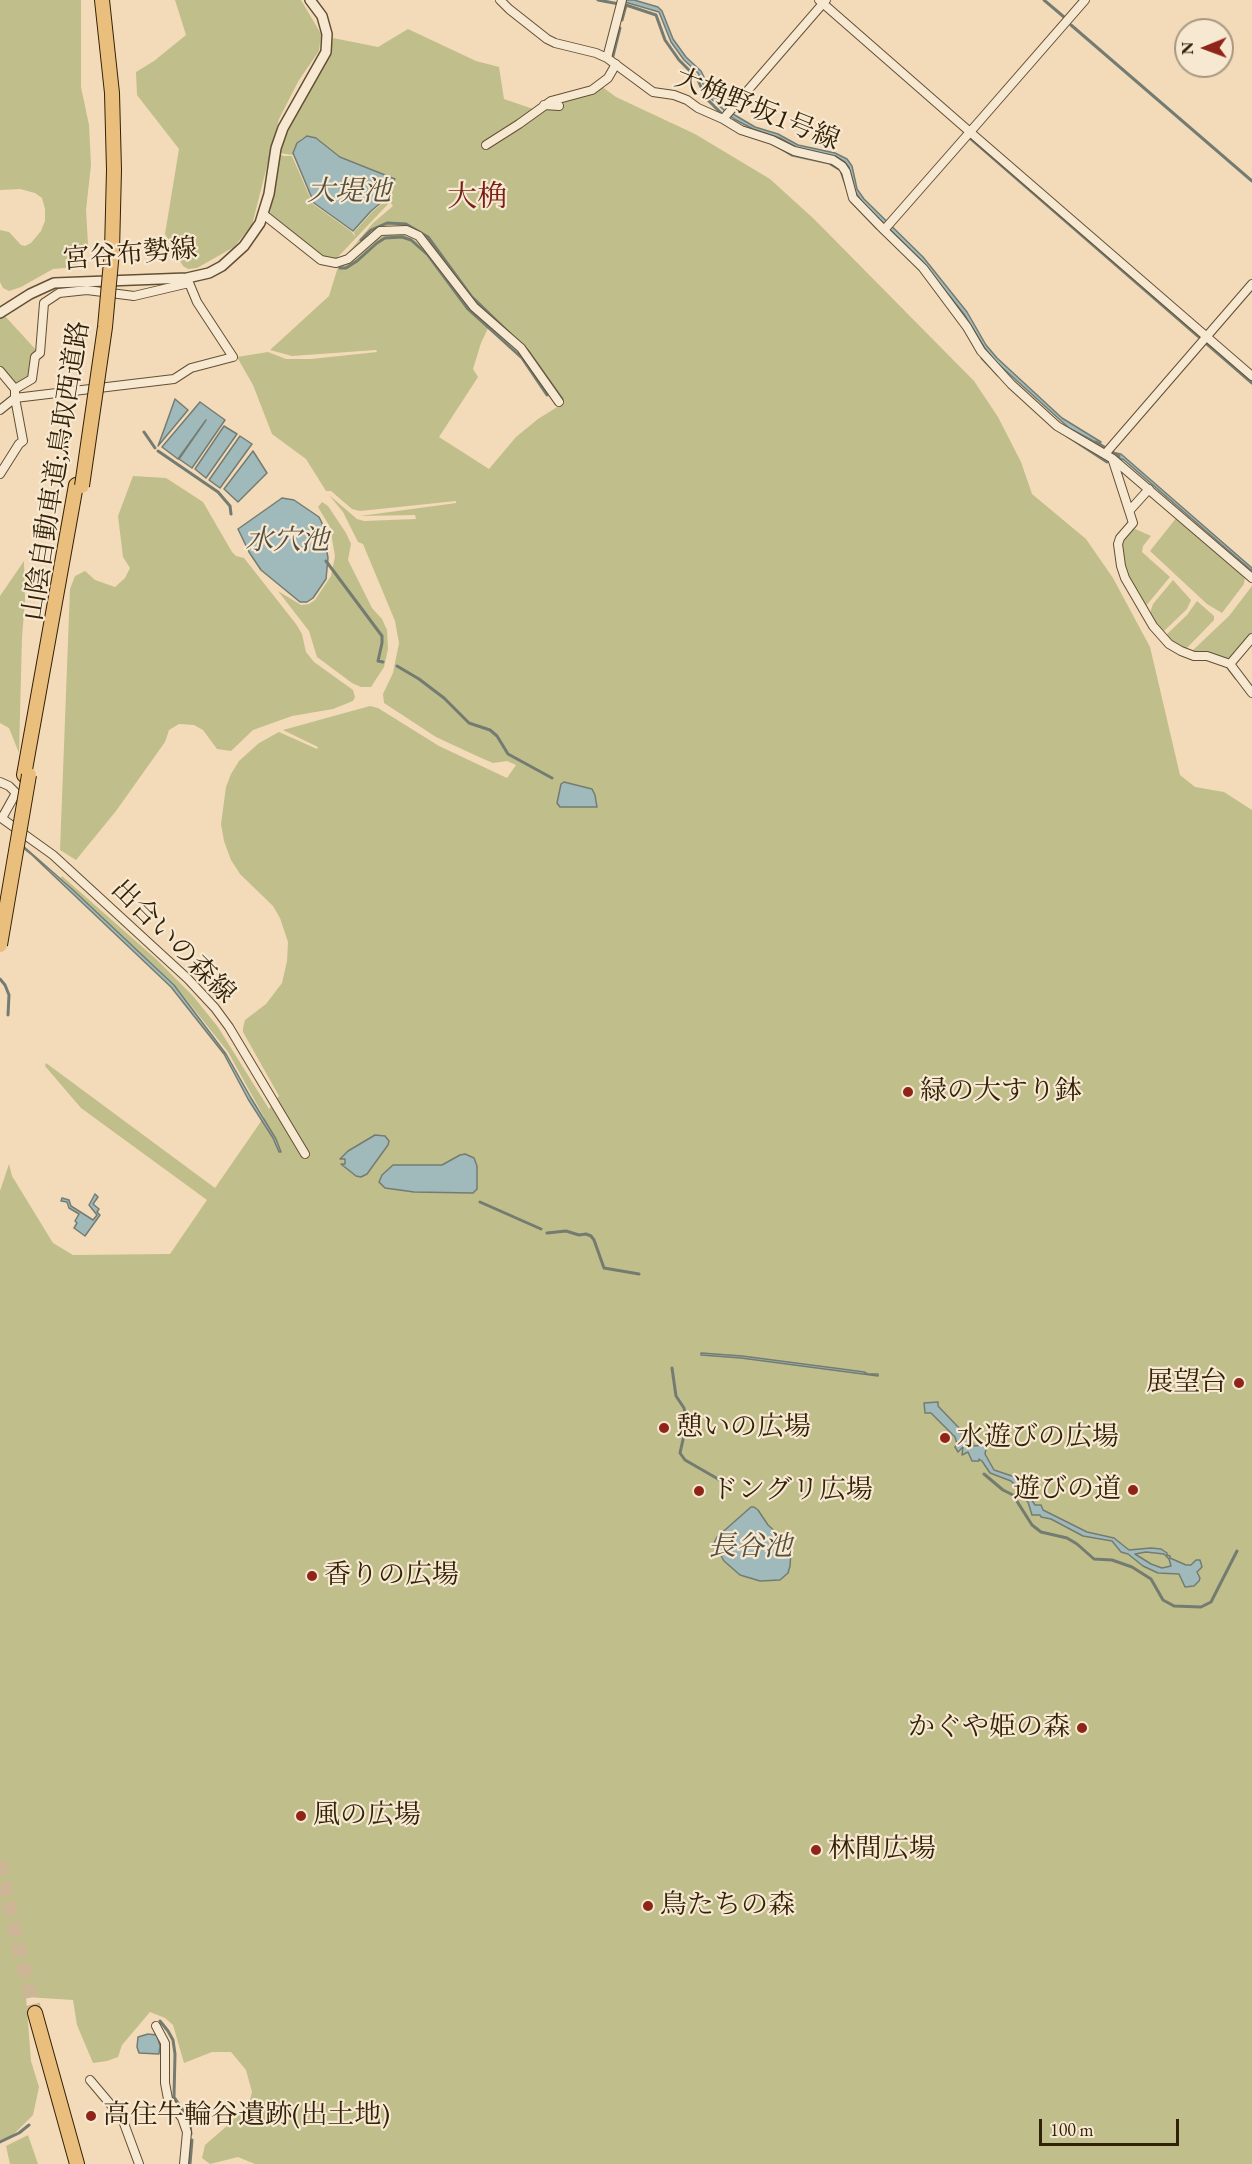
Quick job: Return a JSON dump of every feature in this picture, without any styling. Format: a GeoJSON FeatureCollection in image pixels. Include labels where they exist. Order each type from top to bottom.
{"type":"FeatureCollection","features":[{"type":"Feature","properties":{"kind":"highway","name":"山陰自動車道;鳥取西道路"},"geometry":{"type":"LineString","coordinates":[[96,0],[105,103],[109,251]]}},
{"type":"Feature","properties":{"kind":"highway","name":"山陰自動車道;鳥取西道路"},"geometry":{"type":"LineString","coordinates":[[0,922],[79,485],[109,251],[112,93],[102,0]]}},
{"type":"Feature","properties":{"kind":"highway","name":"山陰自動車道;鳥取西道路"},"geometry":{"type":"LineString","coordinates":[[0,945],[27,775]]}},
{"type":"Feature","properties":{"kind":"highway"},"geometry":{"type":"LineString","coordinates":[[33,2014],[71,2164]]}},
{"type":"Feature","properties":{"kind":"highway"},"geometry":{"type":"LineString","coordinates":[[60,2115],[77,2164]]}},
{"type":"Feature","properties":{"kind":"street","name":"宮谷布勢線"},"geometry":{"type":"LineString","coordinates":[[0,313],[30,294],[54,283],[188,281],[222,266],[234,256],[255,232],[269,194],[276,148],[283,128],[326,52],[327,34],[322,16],[310,0]]}},
{"type":"Feature","properties":{"kind":"street","name":"大桷野坂1号線"},"geometry":{"type":"LineString","coordinates":[[500,0],[547,39],[555,43],[596,52],[608,58],[653,92],[681,98],[710,115],[723,118],[741,130],[772,140],[794,151],[833,160],[842,166],[846,172],[853,198],[929,277],[992,365],[1058,426],[1113,459],[1252,578]]}},
{"type":"Feature","properties":{"kind":"street"},"geometry":{"type":"LineString","coordinates":[[608,58],[622,0]]}},
{"type":"Feature","properties":{"kind":"street"},"geometry":{"type":"LineString","coordinates":[[884,230],[1085,0]]}},
{"type":"Feature","properties":{"kind":"street"},"geometry":{"type":"LineString","coordinates":[[723,118],[823,1],[970,132],[1252,376]]}},
{"type":"Feature","properties":{"kind":"street"},"geometry":{"type":"LineString","coordinates":[[486,145],[544,105],[564,96],[592,90],[608,78],[616,64]]}},
{"type":"Feature","properties":{"kind":"street"},"geometry":{"type":"LineString","coordinates":[[544,105],[559,106]]}},
{"type":"Feature","properties":{"kind":"street"},"geometry":{"type":"LineString","coordinates":[[263,214],[321,260],[336,263],[348,260],[380,231],[406,230],[419,236],[474,307],[521,348],[559,402]]}},
{"type":"Feature","properties":{"kind":"street"},"geometry":{"type":"LineString","coordinates":[[0,410],[15,398],[174,379],[191,368],[233,357],[197,302],[188,281],[134,297],[87,290],[59,293],[44,303],[40,353],[34,357],[32,380],[15,389]]}},
{"type":"Feature","properties":{"kind":"street"},"geometry":{"type":"LineString","coordinates":[[1105,454],[1252,284]]}},
{"type":"Feature","properties":{"kind":"street"},"geometry":{"type":"LineString","coordinates":[[0,371],[15,389],[23,441],[0,474]]}},
{"type":"Feature","properties":{"kind":"street"},"geometry":{"type":"LineString","coordinates":[[1113,459],[1133,523],[1120,538],[1119,555],[1125,578],[1153,626],[1170,644],[1181,651],[1194,656],[1207,656],[1230,664],[1252,693]]}},
{"type":"Feature","properties":{"kind":"street"},"geometry":{"type":"LineString","coordinates":[[1130,510],[1149,489]]}},
{"type":"Feature","properties":{"kind":"street"},"geometry":{"type":"LineString","coordinates":[[1230,664],[1252,638]]}},
{"type":"Feature","properties":{"kind":"street"},"geometry":{"type":"LineString","coordinates":[[0,783],[9,786],[16,793],[1,818]]}},
{"type":"Feature","properties":{"kind":"street","name":"出合いの森線"},"geometry":{"type":"LineString","coordinates":[[1,818],[53,855],[188,979],[215,1008],[229,1027],[305,1154]]}},
{"type":"Feature","properties":{"kind":"street"},"geometry":{"type":"LineString","coordinates":[[156,2026],[165,2043],[165,2083],[168,2099],[182,2118],[187,2132],[184,2164]]}},
{"type":"Feature","properties":{"kind":"street"},"geometry":{"type":"LineString","coordinates":[[90,2080],[122,2118],[139,2164]]}},
{"type":"Feature","properties":{"kind":"shaded area"},"geometry":{"type":"Polygon","coordinates":[[[0,0],[81,0],[81,87],[89,125],[91,165],[86,210],[88,244],[77,267],[53,269],[9,291],[3,288],[0,282],[0,230],[9,232],[21,245],[25,246],[31,243],[41,231],[45,221],[45,209],[42,198],[35,193],[20,189],[0,190],[0,0]]]}},
{"type":"Feature","properties":{"kind":"shaded area"},"geometry":{"type":"Polygon","coordinates":[[[175,0],[301,0],[321,34],[319,51],[299,80],[279,119],[252,225],[234,247],[197,268],[188,269],[183,266],[165,234],[179,149],[137,95],[136,72],[154,61],[186,35],[175,0]]]}},
{"type":"Feature","properties":{"kind":"shaded area"},"geometry":{"type":"Polygon","coordinates":[[[408,29],[476,61],[499,67],[504,99],[536,110],[601,86],[616,97],[695,134],[770,179],[814,219],[974,381],[998,417],[1021,462],[1032,494],[1086,539],[1113,578],[1150,647],[1180,775],[1195,787],[1224,792],[1252,810],[1252,2164],[255,2164],[238,2157],[210,2164],[202,2158],[205,2145],[228,2125],[250,2100],[252,2092],[246,2070],[231,2052],[212,2052],[184,2063],[173,2025],[165,2018],[150,2012],[122,2045],[118,2057],[93,2063],[77,2025],[73,2000],[26,1997],[31,2061],[39,2087],[33,2115],[13,2135],[0,2140],[0,1191],[9,1164],[12,1176],[53,1243],[73,1255],[170,1254],[207,1200],[81,1108],[45,1066],[46,1063],[215,1188],[264,1117],[228,1052],[174,984],[61,878],[62,876],[156,959],[193,996],[218,1027],[269,1109],[279,1096],[243,1032],[243,1028],[245,1020],[266,1004],[282,983],[288,942],[280,918],[273,906],[240,874],[231,860],[224,841],[221,824],[226,787],[239,761],[259,743],[279,732],[317,749],[318,747],[283,730],[370,706],[378,708],[439,746],[507,778],[516,765],[507,761],[493,763],[436,737],[384,703],[383,694],[393,673],[399,643],[395,621],[363,544],[358,542],[343,512],[329,495],[357,519],[364,521],[416,519],[415,515],[360,516],[456,503],[456,501],[360,511],[352,509],[331,491],[326,491],[306,459],[272,434],[253,385],[237,357],[268,352],[286,359],[311,359],[377,352],[376,350],[292,356],[270,350],[329,296],[338,267],[355,258],[379,236],[404,234],[427,250],[472,311],[489,326],[473,369],[478,377],[439,437],[489,469],[516,437],[538,419],[562,404],[546,378],[470,298],[427,239],[417,231],[396,224],[379,227],[347,254],[373,223],[393,206],[390,202],[333,260],[318,254],[270,213],[279,154],[292,156],[313,204],[352,232],[355,237],[354,232],[384,202],[396,179],[340,156],[317,138],[307,136],[301,139],[294,148],[293,155],[279,153],[290,124],[330,56],[333,38],[378,47],[408,29]]]}},
{"type":"Feature","properties":{"kind":"shaded area"},"geometry":{"type":"Polygon","coordinates":[[[4,315],[37,351],[34,376],[16,385],[0,368],[0,317],[4,315]]]}},
{"type":"Feature","properties":{"kind":"shaded area"},"geometry":{"type":"Polygon","coordinates":[[[133,476],[166,478],[203,502],[232,552],[244,558],[296,624],[302,634],[306,652],[314,662],[353,690],[355,697],[353,701],[333,709],[292,716],[253,730],[231,751],[217,749],[203,730],[194,725],[179,724],[169,730],[165,742],[116,811],[76,860],[60,850],[70,589],[75,576],[85,571],[95,580],[115,587],[125,578],[130,568],[123,557],[118,516],[133,476]]]}},
{"type":"Feature","properties":{"kind":"shaded area"},"geometry":{"type":"Polygon","coordinates":[[[322,502],[328,506],[346,533],[351,544],[348,560],[372,608],[382,619],[387,630],[388,649],[384,667],[371,687],[361,687],[352,683],[317,657],[309,631],[278,591],[301,605],[309,604],[315,600],[331,576],[335,556],[330,527],[318,507],[322,502]]]}},
{"type":"Feature","properties":{"kind":"shaded area"},"geometry":{"type":"Polygon","coordinates":[[[1177,517],[1245,575],[1244,584],[1222,613],[1207,604],[1150,551],[1177,517]]]}},
{"type":"Feature","properties":{"kind":"shaded area"},"geometry":{"type":"Polygon","coordinates":[[[1133,528],[1151,536],[1143,546],[1142,552],[1170,577],[1145,607],[1125,571],[1121,545],[1126,534],[1133,528]]]}},
{"type":"Feature","properties":{"kind":"shaded area"},"geometry":{"type":"Polygon","coordinates":[[[24,561],[25,601],[19,753],[9,728],[0,723],[0,596],[24,561]]]}},
{"type":"Feature","properties":{"kind":"shaded area"},"geometry":{"type":"Polygon","coordinates":[[[1173,580],[1191,600],[1187,609],[1162,633],[1150,616],[1151,610],[1153,604],[1173,580]]]}},
{"type":"Feature","properties":{"kind":"shaded area"},"geometry":{"type":"Polygon","coordinates":[[[1252,586],[1252,635],[1229,660],[1191,652],[1229,616],[1252,586]]]}},
{"type":"Feature","properties":{"kind":"shaded area"},"geometry":{"type":"Polygon","coordinates":[[[1197,601],[1214,616],[1214,620],[1185,650],[1165,636],[1187,615],[1197,601]]]}},
{"type":"Feature","properties":{"kind":"shaded area"},"geometry":{"type":"Polygon","coordinates":[[[28,2135],[38,2164],[10,2164],[6,2146],[28,2135]]]}},
{"type":"Feature","properties":{"kind":"water"},"geometry":{"type":"Polygon","coordinates":[[[618,0],[634,0],[658,7],[662,11],[673,39],[686,57],[701,71],[713,95],[733,114],[755,127],[778,134],[798,145],[835,153],[847,159],[852,166],[857,189],[864,199],[923,257],[967,312],[986,345],[997,358],[1062,418],[1101,442],[1099,444],[1069,428],[995,361],[964,314],[920,259],[862,202],[854,190],[849,167],[845,162],[835,156],[796,147],[734,119],[709,97],[698,73],[684,60],[671,42],[659,12],[618,0]]]}},
{"type":"Feature","properties":{"kind":"water","name":"大堤池"},"geometry":{"type":"Polygon","coordinates":[[[307,136],[316,138],[340,157],[395,179],[383,201],[353,231],[314,203],[293,153],[297,143],[307,136]]]}},
{"type":"Feature","properties":{"kind":"water"},"geometry":{"type":"Polygon","coordinates":[[[175,399],[188,410],[158,446],[165,427],[175,399]]]}},
{"type":"Feature","properties":{"kind":"water"},"geometry":{"type":"Polygon","coordinates":[[[200,402],[225,420],[192,468],[179,459],[206,420],[178,459],[162,447],[200,402]]]}},
{"type":"Feature","properties":{"kind":"water"},"geometry":{"type":"Polygon","coordinates":[[[224,426],[237,434],[206,478],[195,469],[224,426]]]}},
{"type":"Feature","properties":{"kind":"water"},"geometry":{"type":"Polygon","coordinates":[[[240,436],[252,444],[220,488],[209,480],[240,436]]]}},
{"type":"Feature","properties":{"kind":"water"},"geometry":{"type":"Polygon","coordinates":[[[253,451],[267,473],[238,502],[224,489],[253,451]]]}},
{"type":"Feature","properties":{"kind":"water"},"geometry":{"type":"Polygon","coordinates":[[[1116,453],[1121,454],[1252,568],[1252,571],[1119,458],[1116,453]]]}},
{"type":"Feature","properties":{"kind":"water","name":"水穴池"},"geometry":{"type":"Polygon","coordinates":[[[282,498],[294,500],[319,517],[322,523],[328,558],[326,579],[313,598],[307,602],[300,602],[261,570],[238,529],[282,498]]]}},
{"type":"Feature","properties":{"kind":"water"},"geometry":{"type":"Polygon","coordinates":[[[564,782],[592,789],[597,807],[560,807],[557,803],[561,784],[564,782]]]}},
{"type":"Feature","properties":{"kind":"water"},"geometry":{"type":"Polygon","coordinates":[[[14,838],[174,985],[226,1054],[276,1139],[281,1152],[248,1099],[224,1054],[171,987],[32,855],[13,840],[14,838]]]}},
{"type":"Feature","properties":{"kind":"water"},"geometry":{"type":"Polygon","coordinates":[[[375,1135],[385,1136],[389,1141],[388,1145],[367,1174],[361,1177],[356,1176],[341,1164],[345,1164],[345,1159],[340,1159],[348,1151],[375,1135]]]}},
{"type":"Feature","properties":{"kind":"water"},"geometry":{"type":"Polygon","coordinates":[[[465,1154],[474,1158],[477,1166],[477,1189],[473,1193],[414,1192],[385,1188],[379,1182],[382,1175],[393,1165],[442,1165],[465,1154]]]}},
{"type":"Feature","properties":{"kind":"water"},"geometry":{"type":"Polygon","coordinates":[[[95,1194],[98,1197],[93,1204],[99,1209],[97,1212],[100,1215],[85,1236],[74,1228],[79,1214],[69,1208],[67,1202],[61,1201],[62,1198],[69,1200],[71,1206],[93,1220],[97,1215],[89,1205],[95,1194]]]}},
{"type":"Feature","properties":{"kind":"water"},"geometry":{"type":"Polygon","coordinates":[[[701,1353],[742,1356],[878,1374],[878,1376],[701,1355],[701,1353]]]}},
{"type":"Feature","properties":{"kind":"water"},"geometry":{"type":"Polygon","coordinates":[[[938,1402],[938,1406],[960,1429],[970,1434],[974,1446],[983,1445],[994,1470],[1018,1478],[1035,1505],[1041,1505],[1043,1510],[1087,1532],[1114,1538],[1129,1550],[1161,1549],[1170,1558],[1186,1565],[1200,1560],[1202,1567],[1197,1572],[1199,1581],[1194,1586],[1185,1587],[1179,1574],[1158,1573],[1143,1566],[1128,1554],[1121,1552],[1112,1541],[1083,1536],[1051,1519],[1032,1515],[1028,1502],[1020,1496],[1017,1487],[1011,1481],[990,1473],[979,1459],[979,1461],[972,1461],[968,1452],[962,1455],[963,1447],[958,1452],[955,1447],[957,1444],[955,1437],[931,1413],[925,1413],[924,1403],[938,1402]],[[1146,1552],[1135,1554],[1162,1568],[1171,1566],[1164,1554],[1146,1552]]]}},
{"type":"Feature","properties":{"kind":"water","name":"長谷池"},"geometry":{"type":"Polygon","coordinates":[[[751,1507],[758,1510],[768,1525],[788,1543],[791,1551],[790,1566],[788,1573],[780,1580],[760,1581],[740,1575],[724,1561],[714,1543],[717,1537],[751,1507]]]}},
{"type":"Feature","properties":{"kind":"water"},"geometry":{"type":"Polygon","coordinates":[[[148,2034],[157,2035],[160,2046],[159,2054],[139,2053],[138,2037],[148,2034]]]}},
{"type":"Feature","properties":{"kind":"waterway"},"geometry":{"type":"LineString","coordinates":[[598,0],[619,4]]}},
{"type":"Feature","properties":{"kind":"waterway"},"geometry":{"type":"LineString","coordinates":[[1044,0],[1064,17]]}},
{"type":"Feature","properties":{"kind":"waterway"},"geometry":{"type":"LineString","coordinates":[[622,20],[626,5],[656,15],[665,40],[679,60],[697,78],[706,98],[721,113]]}},
{"type":"Feature","properties":{"kind":"waterway"},"geometry":{"type":"LineString","coordinates":[[1071,25],[1252,181]]}},
{"type":"Feature","properties":{"kind":"waterway"},"geometry":{"type":"LineString","coordinates":[[613,56],[620,28]]}},
{"type":"Feature","properties":{"kind":"waterway"},"geometry":{"type":"LineString","coordinates":[[970,138],[1199,337]]}},
{"type":"Feature","properties":{"kind":"waterway"},"geometry":{"type":"LineString","coordinates":[[777,146],[792,155],[829,163],[839,169]]}},
{"type":"Feature","properties":{"kind":"waterway"},"geometry":{"type":"LineString","coordinates":[[841,171],[852,202],[877,228]]}},
{"type":"Feature","properties":{"kind":"waterway"},"geometry":{"type":"LineString","coordinates":[[361,240],[371,230],[387,223],[406,224],[428,237],[471,296],[528,351],[562,399]]}},
{"type":"Feature","properties":{"kind":"waterway"},"geometry":{"type":"LineString","coordinates":[[340,268],[346,268],[357,261],[385,238],[402,237],[411,240],[428,255],[468,309],[522,358],[547,395]]}},
{"type":"Feature","properties":{"kind":"waterway"},"geometry":{"type":"LineString","coordinates":[[1207,344],[1252,383]]}},
{"type":"Feature","properties":{"kind":"waterway"},"geometry":{"type":"LineString","coordinates":[[982,358],[998,375]]}},
{"type":"Feature","properties":{"kind":"waterway"},"geometry":{"type":"LineString","coordinates":[[1058,430],[1107,462]]}},
{"type":"Feature","properties":{"kind":"waterway"},"geometry":{"type":"LineString","coordinates":[[144,432],[155,448]]}},
{"type":"Feature","properties":{"kind":"waterway"},"geometry":{"type":"LineString","coordinates":[[1096,442],[1119,456]]}},
{"type":"Feature","properties":{"kind":"waterway"},"geometry":{"type":"LineString","coordinates":[[158,451],[218,492],[230,506],[231,514]]}},
{"type":"Feature","properties":{"kind":"waterway"},"geometry":{"type":"LineString","coordinates":[[326,561],[382,636],[378,661],[383,662]]}},
{"type":"Feature","properties":{"kind":"waterway"},"geometry":{"type":"LineString","coordinates":[[1226,665],[1236,678]]}},
{"type":"Feature","properties":{"kind":"waterway"},"geometry":{"type":"LineString","coordinates":[[397,666],[444,698],[469,723],[490,730],[497,736],[508,754],[552,778]]}},
{"type":"Feature","properties":{"kind":"waterway"},"geometry":{"type":"LineString","coordinates":[[0,979],[9,995],[8,1015]]}},
{"type":"Feature","properties":{"kind":"waterway"},"geometry":{"type":"LineString","coordinates":[[480,1202],[541,1229]]}},
{"type":"Feature","properties":{"kind":"waterway"},"geometry":{"type":"LineString","coordinates":[[547,1233],[566,1231],[591,1236],[604,1268],[639,1274]]}},
{"type":"Feature","properties":{"kind":"waterway"},"geometry":{"type":"LineString","coordinates":[[672,1368],[676,1396],[684,1408],[687,1422],[680,1453],[685,1460],[725,1483]]}},
{"type":"Feature","properties":{"kind":"waterway"},"geometry":{"type":"LineString","coordinates":[[984,1474],[1003,1490],[1013,1495],[1032,1525],[1041,1532],[1067,1538],[1094,1559],[1112,1560],[1132,1567],[1151,1579],[1163,1600],[1174,1606],[1201,1607],[1211,1602],[1237,1551]]}},
{"type":"Feature","properties":{"kind":"waterway"},"geometry":{"type":"LineString","coordinates":[[160,2021],[173,2040],[174,2097],[186,2115],[191,2134]]}},
{"type":"Feature","properties":{"kind":"waterway"},"geometry":{"type":"LineString","coordinates":[[0,2142],[19,2133],[29,2125]]}},
{"type":"Feature","properties":{"kind":"waterway"},"geometry":{"type":"LineString","coordinates":[[190,2164],[192,2140]]}},
{"type":"Feature","properties":{"kind":"tunnel"},"geometry":{"type":"LineString","coordinates":[[0,1861],[35,2013]]}},
{"type":"Feature","properties":{"kind":"place","name":"緑の大すり鉢"},"geometry":{"type":"Point","coordinates":[908,1092]}},
{"type":"Feature","properties":{"kind":"place","name":"展望台"},"geometry":{"type":"Point","coordinates":[1239,1383]}},
{"type":"Feature","properties":{"kind":"place","name":"憩いの広場"},"geometry":{"type":"Point","coordinates":[664,1428]}},
{"type":"Feature","properties":{"kind":"place","name":"水遊びの広場"},"geometry":{"type":"Point","coordinates":[945,1438]}},
{"type":"Feature","properties":{"kind":"place","name":"遊びの道"},"geometry":{"type":"Point","coordinates":[1133,1490]}},
{"type":"Feature","properties":{"kind":"place","name":"ドングリ広場"},"geometry":{"type":"Point","coordinates":[699,1491]}},
{"type":"Feature","properties":{"kind":"place","name":"香りの広場"},"geometry":{"type":"Point","coordinates":[312,1576]}},
{"type":"Feature","properties":{"kind":"place","name":"かぐや姫の森"},"geometry":{"type":"Point","coordinates":[1082,1728]}},
{"type":"Feature","properties":{"kind":"place","name":"風の広場"},"geometry":{"type":"Point","coordinates":[301,1816]}},
{"type":"Feature","properties":{"kind":"place","name":"林間広場"},"geometry":{"type":"Point","coordinates":[816,1850]}},
{"type":"Feature","properties":{"kind":"place","name":"鳥たちの森"},"geometry":{"type":"Point","coordinates":[648,1906]}},
{"type":"Feature","properties":{"kind":"place","name":"高住牛輪谷遺跡(出土地)"},"geometry":{"type":"Point","coordinates":[91,2116]}},
{"type":"Feature","properties":{"kind":"district","name":"大桷"},"geometry":{"type":"Point","coordinates":[477,198]}}]}
